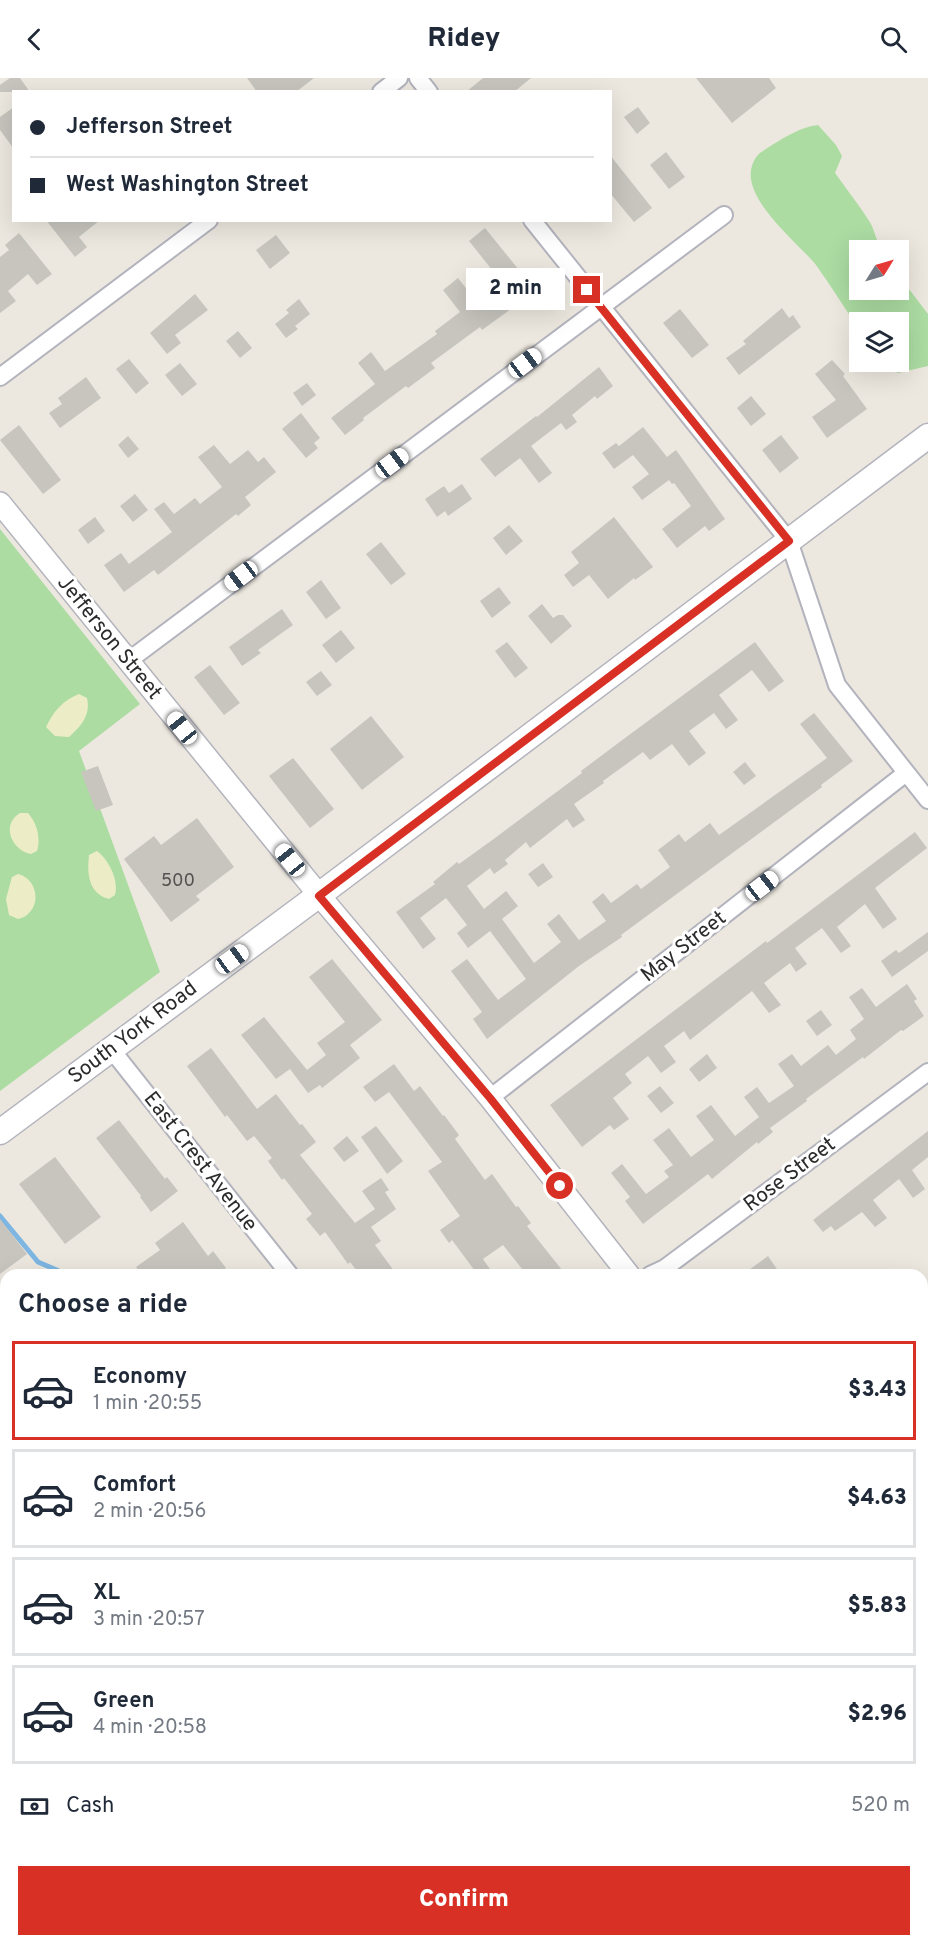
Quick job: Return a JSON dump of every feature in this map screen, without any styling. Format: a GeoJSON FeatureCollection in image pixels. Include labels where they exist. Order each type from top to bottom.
{"type":"FeatureCollection","features":[{"type":"Feature","properties":{"kind":"main road","name":"South York Road"},"geometry":{"type":"LineString","coordinates":[[0,1132],[319,896],[928,436]]}},
{"type":"Feature","properties":{"kind":"street"},"geometry":{"type":"LineString","coordinates":[[384,90],[399,78]]}},
{"type":"Feature","properties":{"kind":"street"},"geometry":{"type":"LineString","coordinates":[[418,78],[427,90]]}},
{"type":"Feature","properties":{"kind":"street"},"geometry":{"type":"LineString","coordinates":[[128,662],[724,215]]}},
{"type":"Feature","properties":{"kind":"street"},"geometry":{"type":"LineString","coordinates":[[0,377],[206,222]]}},
{"type":"Feature","properties":{"kind":"street"},"geometry":{"type":"LineString","coordinates":[[534,222],[789,541],[837,685],[928,800]]}},
{"type":"Feature","properties":{"kind":"street","name":"Jefferson Street"},"geometry":{"type":"LineString","coordinates":[[0,503],[319,896],[490,1098],[624,1269]]}},
{"type":"Feature","properties":{"kind":"street","name":"May Street"},"geometry":{"type":"LineString","coordinates":[[490,1098],[906,773]]}},
{"type":"Feature","properties":{"kind":"street","name":"East Crest Avenue"},"geometry":{"type":"LineString","coordinates":[[111,1048],[285,1269]]}},
{"type":"Feature","properties":{"kind":"street","name":"Rose Street"},"geometry":{"type":"LineString","coordinates":[[662,1269],[928,1072]]}},
{"type":"Feature","properties":{"kind":"green space"},"geometry":{"type":"Polygon","coordinates":[[[818,125],[836,145],[842,156],[835,173],[871,224],[877,240],[849,240],[849,300],[909,300],[909,289],[928,314],[928,366],[909,370],[909,312],[849,312],[849,314],[816,265],[769,215],[759,200],[752,184],[751,170],[757,156],[794,132],[818,125]]]}},
{"type":"Feature","properties":{"kind":"green space"},"geometry":{"type":"Polygon","coordinates":[[[0,529],[140,704],[79,751],[160,972],[0,1091],[0,529]]]}},
{"type":"Feature","properties":{"kind":"sand"},"geometry":{"type":"Polygon","coordinates":[[[79,694],[87,698],[88,710],[84,720],[69,737],[55,736],[46,727],[49,721],[63,703],[79,694]]]}},
{"type":"Feature","properties":{"kind":"sand"},"geometry":{"type":"Polygon","coordinates":[[[20,813],[28,813],[37,831],[39,841],[37,851],[31,854],[18,847],[11,836],[11,823],[20,813]]]}},
{"type":"Feature","properties":{"kind":"sand"},"geometry":{"type":"Polygon","coordinates":[[[97,851],[109,865],[116,883],[115,895],[109,899],[97,892],[90,882],[89,855],[97,851]]]}},
{"type":"Feature","properties":{"kind":"sand"},"geometry":{"type":"Polygon","coordinates":[[[18,874],[29,880],[35,891],[35,898],[32,910],[26,916],[18,919],[9,915],[6,899],[12,877],[18,874]]]}},
{"type":"Feature","properties":{"kind":"building"},"geometry":{"type":"Polygon","coordinates":[[[10,78],[20,78],[29,90],[0,92],[0,85],[10,78]]]}},
{"type":"Feature","properties":{"kind":"building"},"geometry":{"type":"Polygon","coordinates":[[[247,78],[314,78],[299,90],[256,90],[247,78]]]}},
{"type":"Feature","properties":{"kind":"building"},"geometry":{"type":"Polygon","coordinates":[[[483,78],[531,78],[516,90],[468,90],[483,78]]]}},
{"type":"Feature","properties":{"kind":"building"},"geometry":{"type":"Polygon","coordinates":[[[696,78],[769,78],[776,88],[732,123],[696,78]]]}},
{"type":"Feature","properties":{"kind":"building"},"geometry":{"type":"Polygon","coordinates":[[[638,107],[650,123],[637,134],[624,117],[638,107]]]}},
{"type":"Feature","properties":{"kind":"building"},"geometry":{"type":"Polygon","coordinates":[[[12,108],[12,146],[0,130],[0,117],[12,108]]]}},
{"type":"Feature","properties":{"kind":"building"},"geometry":{"type":"Polygon","coordinates":[[[666,152],[685,177],[669,189],[650,165],[666,152]]]}},
{"type":"Feature","properties":{"kind":"building"},"geometry":{"type":"Polygon","coordinates":[[[612,158],[652,208],[634,222],[612,195],[612,158]]]}},
{"type":"Feature","properties":{"kind":"building"},"geometry":{"type":"Polygon","coordinates":[[[48,222],[98,222],[79,237],[87,247],[75,257],[48,222]]]}},
{"type":"Feature","properties":{"kind":"building"},"geometry":{"type":"Polygon","coordinates":[[[485,228],[536,291],[482,330],[480,327],[431,363],[435,368],[363,418],[364,420],[345,435],[331,418],[375,384],[358,363],[371,352],[385,371],[437,334],[435,331],[460,312],[443,290],[458,278],[476,301],[501,281],[469,241],[485,228]]]}},
{"type":"Feature","properties":{"kind":"building"},"geometry":{"type":"Polygon","coordinates":[[[19,233],[52,274],[37,285],[28,274],[8,291],[16,301],[0,313],[0,257],[9,250],[5,245],[19,233]]]}},
{"type":"Feature","properties":{"kind":"building"},"geometry":{"type":"Polygon","coordinates":[[[276,235],[290,253],[270,269],[256,250],[276,235]]]}},
{"type":"Feature","properties":{"kind":"building"},"geometry":{"type":"Polygon","coordinates":[[[195,294],[208,310],[175,335],[181,343],[167,354],[150,333],[195,294]]]}},
{"type":"Feature","properties":{"kind":"building"},"geometry":{"type":"Polygon","coordinates":[[[299,299],[310,314],[295,326],[298,329],[286,338],[275,324],[289,313],[286,310],[299,299]]]}},
{"type":"Feature","properties":{"kind":"building"},"geometry":{"type":"Polygon","coordinates":[[[782,308],[789,318],[793,315],[801,327],[739,375],[726,358],[746,344],[743,341],[782,308]]]}},
{"type":"Feature","properties":{"kind":"building"},"geometry":{"type":"Polygon","coordinates":[[[680,309],[709,345],[692,358],[663,323],[680,309]]]}},
{"type":"Feature","properties":{"kind":"building"},"geometry":{"type":"Polygon","coordinates":[[[238,331],[252,348],[240,358],[226,341],[238,331]]]}},
{"type":"Feature","properties":{"kind":"building"},"geometry":{"type":"Polygon","coordinates":[[[129,359],[149,383],[136,394],[116,369],[129,359]]]}},
{"type":"Feature","properties":{"kind":"building"},"geometry":{"type":"Polygon","coordinates":[[[832,360],[845,374],[843,376],[867,409],[827,438],[812,417],[836,400],[815,374],[832,360]]]}},
{"type":"Feature","properties":{"kind":"building"},"geometry":{"type":"Polygon","coordinates":[[[180,363],[197,384],[182,396],[165,375],[180,363]]]}},
{"type":"Feature","properties":{"kind":"building"},"geometry":{"type":"Polygon","coordinates":[[[599,367],[613,386],[597,399],[595,396],[572,415],[577,422],[566,430],[561,423],[531,446],[552,473],[539,483],[520,458],[495,477],[480,459],[599,367]]]}},
{"type":"Feature","properties":{"kind":"building"},"geometry":{"type":"Polygon","coordinates":[[[86,377],[101,398],[60,428],[49,413],[62,404],[58,398],[86,377]]]}},
{"type":"Feature","properties":{"kind":"building"},"geometry":{"type":"Polygon","coordinates":[[[307,383],[316,395],[302,406],[293,393],[307,383]]]}},
{"type":"Feature","properties":{"kind":"building"},"geometry":{"type":"Polygon","coordinates":[[[751,396],[766,414],[751,426],[737,408],[751,396]]]}},
{"type":"Feature","properties":{"kind":"building"},"geometry":{"type":"Polygon","coordinates":[[[301,413],[320,438],[314,443],[318,448],[306,458],[282,429],[301,413]]]}},
{"type":"Feature","properties":{"kind":"building"},"geometry":{"type":"Polygon","coordinates":[[[19,425],[61,480],[43,494],[0,440],[19,425]]]}},
{"type":"Feature","properties":{"kind":"building"},"geometry":{"type":"Polygon","coordinates":[[[643,427],[667,457],[676,450],[725,519],[709,531],[705,526],[677,548],[662,529],[691,506],[674,483],[672,484],[669,480],[642,500],[632,487],[649,474],[633,455],[614,469],[602,453],[616,443],[619,446],[643,427]]]}},
{"type":"Feature","properties":{"kind":"building"},"geometry":{"type":"Polygon","coordinates":[[[781,435],[799,458],[780,473],[762,450],[781,435]]]}},
{"type":"Feature","properties":{"kind":"building"},"geometry":{"type":"Polygon","coordinates":[[[128,436],[139,449],[128,458],[118,445],[128,436]]]}},
{"type":"Feature","properties":{"kind":"building"},"geometry":{"type":"Polygon","coordinates":[[[214,445],[230,464],[248,450],[258,462],[264,457],[276,472],[245,497],[251,505],[238,516],[236,514],[158,575],[154,570],[124,592],[104,565],[121,553],[129,564],[172,532],[154,509],[164,502],[174,514],[195,498],[200,504],[222,487],[198,457],[214,445]]]}},
{"type":"Feature","properties":{"kind":"building"},"geometry":{"type":"Polygon","coordinates":[[[462,484],[472,499],[448,516],[445,511],[437,517],[425,499],[444,486],[449,493],[462,484]]]}},
{"type":"Feature","properties":{"kind":"building"},"geometry":{"type":"Polygon","coordinates":[[[135,494],[148,510],[133,522],[120,506],[135,494]]]}},
{"type":"Feature","properties":{"kind":"building"},"geometry":{"type":"Polygon","coordinates":[[[95,517],[105,531],[88,544],[78,530],[95,517]]]}},
{"type":"Feature","properties":{"kind":"building"},"geometry":{"type":"Polygon","coordinates":[[[614,517],[653,567],[635,580],[634,578],[608,599],[589,575],[573,587],[564,575],[579,563],[571,552],[614,517]]]}},
{"type":"Feature","properties":{"kind":"building"},"geometry":{"type":"Polygon","coordinates":[[[509,525],[523,541],[506,555],[493,538],[509,525]]]}},
{"type":"Feature","properties":{"kind":"building"},"geometry":{"type":"Polygon","coordinates":[[[381,542],[406,574],[391,585],[366,554],[381,542]]]}},
{"type":"Feature","properties":{"kind":"building"},"geometry":{"type":"Polygon","coordinates":[[[321,580],[341,608],[326,619],[306,592],[321,580]]]}},
{"type":"Feature","properties":{"kind":"building"},"geometry":{"type":"Polygon","coordinates":[[[499,587],[511,603],[492,618],[480,601],[499,587]]]}},
{"type":"Feature","properties":{"kind":"building"},"geometry":{"type":"Polygon","coordinates":[[[542,604],[553,618],[563,615],[572,626],[551,644],[528,616],[542,604]]]}},
{"type":"Feature","properties":{"kind":"building"},"geometry":{"type":"Polygon","coordinates":[[[282,609],[293,625],[258,650],[261,653],[242,666],[229,647],[282,609]]]}},
{"type":"Feature","properties":{"kind":"building"},"geometry":{"type":"Polygon","coordinates":[[[341,630],[355,648],[336,663],[322,645],[341,630]]]}},
{"type":"Feature","properties":{"kind":"building"},"geometry":{"type":"Polygon","coordinates":[[[507,642],[528,668],[515,678],[495,651],[507,642]]]}},
{"type":"Feature","properties":{"kind":"building"},"geometry":{"type":"Polygon","coordinates":[[[755,642],[784,681],[769,692],[752,670],[719,695],[738,720],[726,729],[714,713],[689,731],[706,753],[689,766],[672,744],[650,760],[643,752],[603,781],[604,783],[574,804],[585,820],[573,828],[567,819],[530,848],[526,842],[505,860],[508,864],[494,874],[490,868],[467,886],[484,909],[506,891],[518,906],[502,919],[534,963],[561,942],[547,924],[559,914],[579,940],[606,921],[592,902],[603,893],[611,903],[637,884],[641,889],[670,867],[658,850],[679,834],[685,842],[710,823],[719,835],[827,758],[800,724],[814,713],[853,761],[821,785],[822,787],[621,935],[622,937],[579,966],[487,1039],[473,1019],[482,1012],[451,971],[467,959],[498,1000],[526,979],[490,931],[468,948],[457,933],[467,925],[446,898],[420,918],[436,939],[423,949],[396,912],[435,884],[433,882],[457,862],[459,864],[495,838],[755,642]]]}},
{"type":"Feature","properties":{"kind":"building"},"geometry":{"type":"Polygon","coordinates":[[[210,665],[240,703],[224,715],[194,677],[210,665]]]}},
{"type":"Feature","properties":{"kind":"building"},"geometry":{"type":"Polygon","coordinates":[[[321,671],[332,685],[317,696],[306,682],[321,671]]]}},
{"type":"Feature","properties":{"kind":"building"},"geometry":{"type":"Polygon","coordinates":[[[371,716],[404,757],[362,790],[330,749],[371,716]]]}},
{"type":"Feature","properties":{"kind":"building"},"geometry":{"type":"Polygon","coordinates":[[[293,758],[334,809],[310,828],[269,776],[293,758]]]}},
{"type":"Feature","properties":{"kind":"building"},"geometry":{"type":"Polygon","coordinates":[[[745,762],[756,776],[744,785],[733,772],[745,762]]]}},
{"type":"Feature","properties":{"kind":"building"},"geometry":{"type":"Polygon","coordinates":[[[98,766],[113,805],[96,811],[81,772],[98,766]]]}},
{"type":"Feature","properties":{"kind":"building"},"geometry":{"type":"Polygon","coordinates":[[[197,818],[234,867],[196,896],[200,900],[171,922],[124,859],[154,836],[161,845],[197,818]]]}},
{"type":"Feature","properties":{"kind":"building"},"geometry":{"type":"Polygon","coordinates":[[[915,832],[927,848],[875,888],[897,919],[883,929],[865,904],[837,927],[851,946],[841,953],[822,928],[795,948],[807,964],[796,972],[790,963],[764,983],[781,1005],[769,1013],[752,991],[690,1040],[684,1031],[664,1046],[676,1062],[661,1073],[648,1056],[625,1074],[632,1083],[613,1098],[629,1119],[614,1130],[610,1125],[582,1147],[550,1105],[766,941],[767,943],[915,832]]]}},
{"type":"Feature","properties":{"kind":"building"},"geometry":{"type":"Polygon","coordinates":[[[543,863],[553,877],[538,887],[528,874],[543,863]]]}},
{"type":"Feature","properties":{"kind":"building"},"geometry":{"type":"Polygon","coordinates":[[[928,932],[928,951],[892,977],[881,961],[896,950],[899,953],[928,932]]]}},
{"type":"Feature","properties":{"kind":"building"},"geometry":{"type":"Polygon","coordinates":[[[332,959],[382,1020],[350,1045],[360,1058],[322,1088],[320,1085],[308,1093],[290,1069],[276,1079],[241,1035],[264,1017],[307,1070],[326,1055],[317,1043],[345,1022],[309,977],[332,959]]]}},
{"type":"Feature","properties":{"kind":"building"},"geometry":{"type":"Polygon","coordinates":[[[907,984],[924,1016],[806,1099],[807,1101],[770,1128],[773,1132],[758,1144],[757,1142],[712,1179],[708,1174],[643,1224],[625,1201],[630,1197],[611,1173],[622,1164],[646,1194],[669,1177],[664,1171],[673,1165],[653,1140],[669,1128],[691,1157],[714,1140],[696,1116],[711,1105],[735,1136],[759,1117],[744,1097],[757,1087],[769,1103],[794,1086],[778,1064],[792,1054],[801,1066],[828,1045],[836,1055],[856,1039],[850,1030],[864,1019],[849,997],[862,988],[876,1007],[907,984]]]}},
{"type":"Feature","properties":{"kind":"building"},"geometry":{"type":"Polygon","coordinates":[[[821,1010],[832,1025],[817,1036],[806,1021],[821,1010]]]}},
{"type":"Feature","properties":{"kind":"building"},"geometry":{"type":"Polygon","coordinates":[[[211,1048],[257,1109],[276,1094],[316,1142],[300,1155],[355,1223],[375,1209],[362,1191],[381,1178],[389,1190],[385,1192],[396,1209],[371,1227],[381,1241],[375,1245],[393,1269],[355,1269],[350,1262],[348,1264],[325,1232],[320,1236],[306,1219],[312,1214],[268,1161],[272,1158],[254,1136],[247,1141],[227,1115],[225,1117],[187,1066],[211,1048]]]}},
{"type":"Feature","properties":{"kind":"building"},"geometry":{"type":"Polygon","coordinates":[[[707,1054],[717,1068],[699,1082],[689,1069],[707,1054]]]}},
{"type":"Feature","properties":{"kind":"building"},"geometry":{"type":"Polygon","coordinates":[[[394,1064],[414,1091],[420,1086],[459,1135],[455,1139],[485,1180],[492,1174],[531,1223],[527,1226],[561,1269],[522,1269],[503,1245],[483,1259],[490,1269],[474,1269],[452,1240],[449,1243],[440,1230],[460,1216],[428,1171],[442,1162],[389,1092],[375,1102],[363,1087],[394,1064]]]}},
{"type":"Feature","properties":{"kind":"building"},"geometry":{"type":"Polygon","coordinates":[[[660,1086],[674,1103],[661,1113],[647,1096],[660,1086]]]}},
{"type":"Feature","properties":{"kind":"building"},"geometry":{"type":"Polygon","coordinates":[[[119,1120],[165,1179],[167,1177],[178,1191],[151,1212],[96,1138],[119,1120]]]}},
{"type":"Feature","properties":{"kind":"building"},"geometry":{"type":"Polygon","coordinates":[[[376,1126],[403,1161],[387,1174],[361,1137],[376,1126]]]}},
{"type":"Feature","properties":{"kind":"building"},"geometry":{"type":"Polygon","coordinates":[[[928,1131],[928,1157],[912,1170],[925,1189],[913,1198],[899,1179],[873,1200],[887,1218],[875,1227],[862,1212],[835,1231],[831,1226],[823,1232],[813,1220],[928,1131]]]}},
{"type":"Feature","properties":{"kind":"building"},"geometry":{"type":"Polygon","coordinates":[[[347,1136],[359,1151],[344,1162],[333,1148],[347,1136]]]}},
{"type":"Feature","properties":{"kind":"building"},"geometry":{"type":"Polygon","coordinates":[[[55,1157],[101,1217],[65,1244],[19,1184],[55,1157]]]}},
{"type":"Feature","properties":{"kind":"building"},"geometry":{"type":"Polygon","coordinates":[[[0,1219],[27,1254],[7,1269],[0,1269],[0,1219]]]}},
{"type":"Feature","properties":{"kind":"building"},"geometry":{"type":"Polygon","coordinates":[[[183,1222],[208,1256],[213,1251],[226,1268],[138,1269],[136,1267],[160,1250],[155,1243],[183,1222]]]}},
{"type":"Feature","properties":{"kind":"building"},"geometry":{"type":"Polygon","coordinates":[[[768,1256],[777,1269],[750,1269],[768,1256]]]}},
{"type":"Feature","properties":{"kind":"waterway"},"geometry":{"type":"LineString","coordinates":[[0,1216],[38,1262],[54,1269]]}},
{"type":"Feature","properties":{"kind":"route"},"geometry":{"type":"LineString","coordinates":[[560,1186],[490,1098],[319,896],[789,541],[587,290]]}}]}
